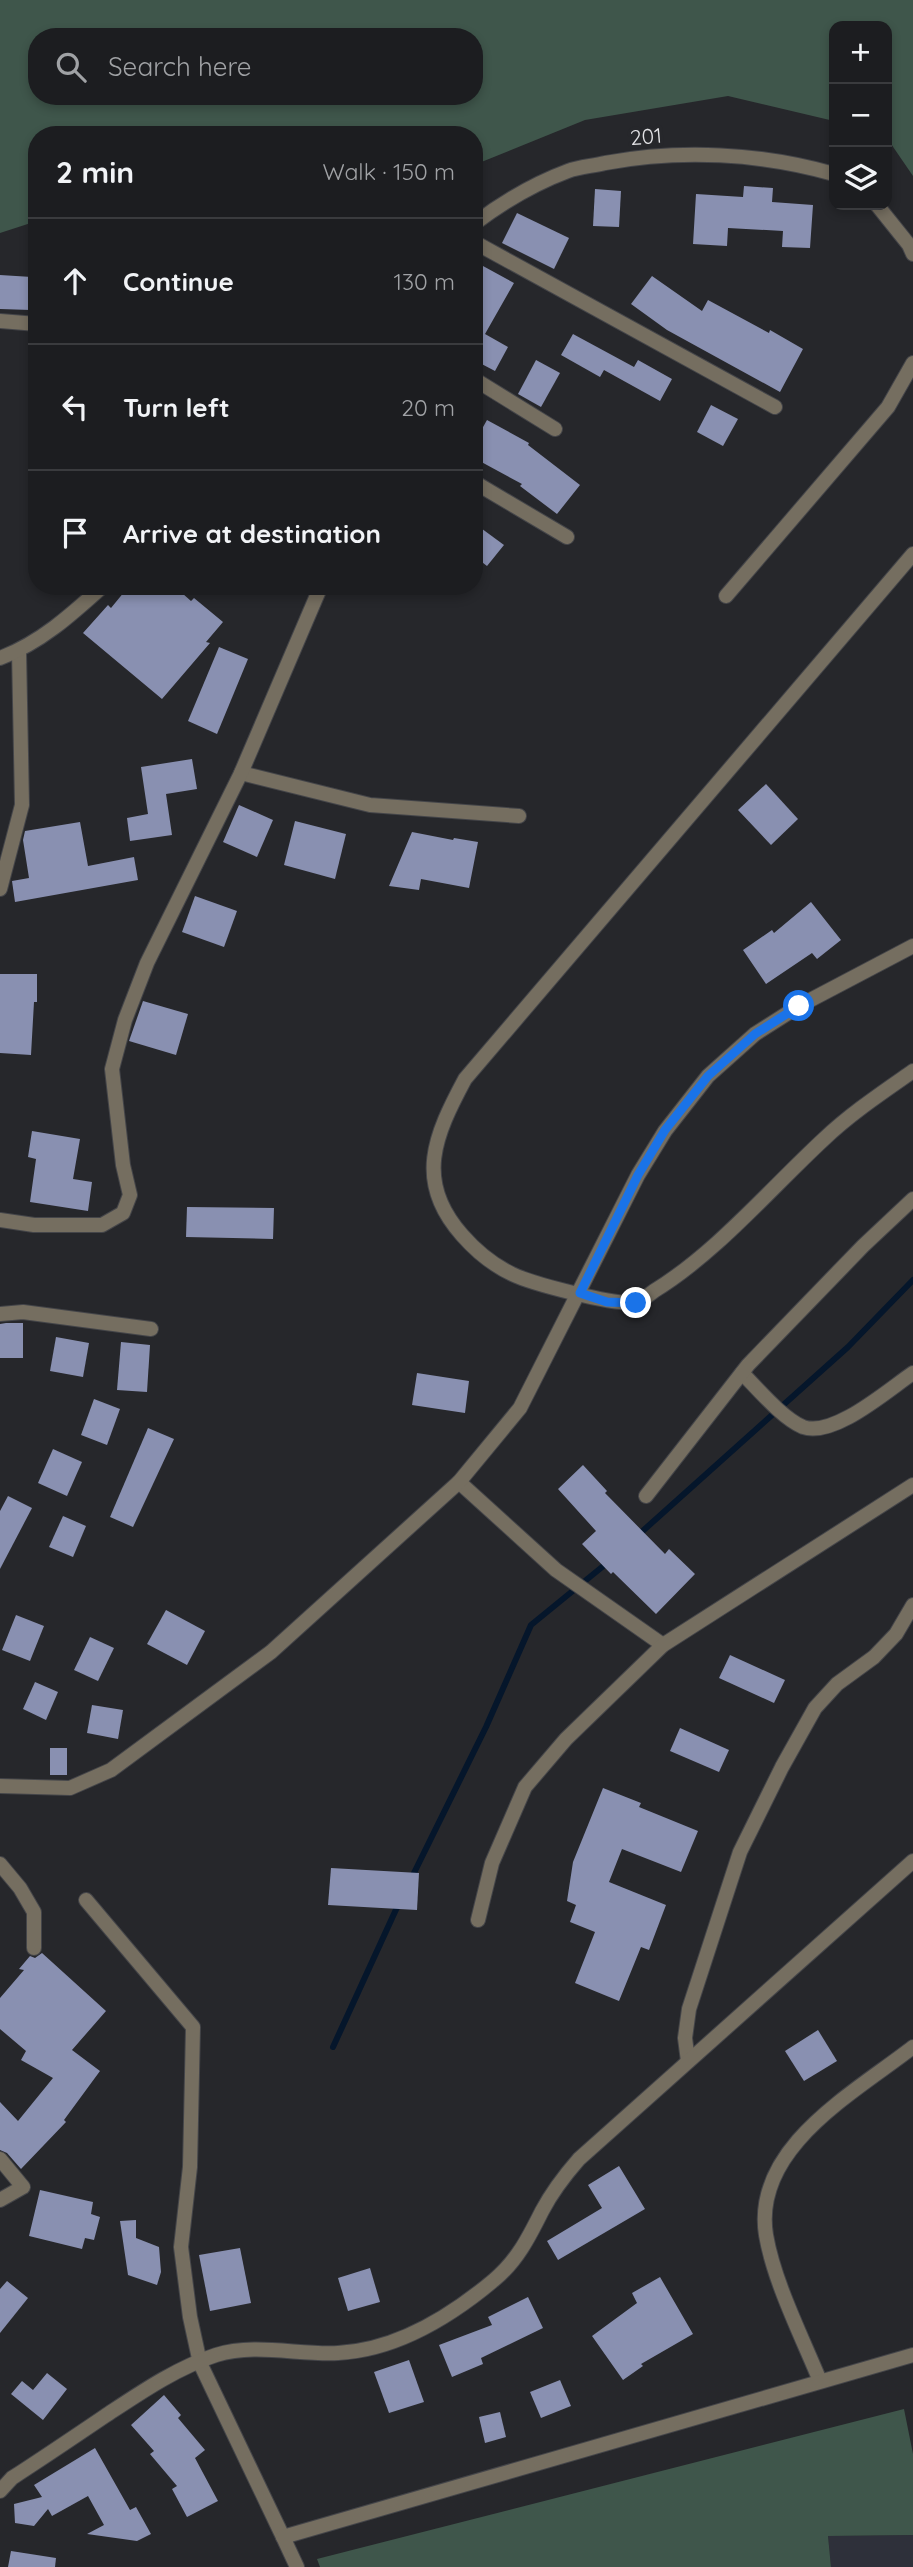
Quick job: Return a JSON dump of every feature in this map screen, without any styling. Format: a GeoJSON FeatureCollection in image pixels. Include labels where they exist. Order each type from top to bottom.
{"type":"FeatureCollection","features":[{"type":"Feature","properties":{"kind":"street","name":"201"},"geometry":{"type":"LineString","coordinates":[[483,218],[510,198],[569,171],[635,157],[711,155],[796,163],[829,173]]}},
{"type":"Feature","properties":{"kind":"street"},"geometry":{"type":"LineString","coordinates":[[881,210],[913,254]]}},
{"type":"Feature","properties":{"kind":"street"},"geometry":{"type":"LineString","coordinates":[[483,247],[775,407]]}},
{"type":"Feature","properties":{"kind":"street"},"geometry":{"type":"LineString","coordinates":[[0,321],[28,323]]}},
{"type":"Feature","properties":{"kind":"street"},"geometry":{"type":"LineString","coordinates":[[726,596],[888,407],[913,363]]}},
{"type":"Feature","properties":{"kind":"street"},"geometry":{"type":"LineString","coordinates":[[483,385],[555,429]]}},
{"type":"Feature","properties":{"kind":"street"},"geometry":{"type":"LineString","coordinates":[[483,487],[567,537]]}},
{"type":"Feature","properties":{"kind":"street"},"geometry":{"type":"LineString","coordinates":[[913,554],[465,1079],[445,1116],[433,1158],[438,1197],[455,1226],[478,1253],[513,1274],[607,1302],[636,1303],[672,1280],[740,1220],[826,1136],[913,1071]]}},
{"type":"Feature","properties":{"kind":"street"},"geometry":{"type":"LineString","coordinates":[[0,658],[19,651],[64,621],[93,595]]}},
{"type":"Feature","properties":{"kind":"street"},"geometry":{"type":"LineString","coordinates":[[0,1220],[34,1225],[102,1225],[123,1213],[130,1195],[122,1165],[112,1069],[122,1032],[147,962],[241,773],[317,595]]}},
{"type":"Feature","properties":{"kind":"street"},"geometry":{"type":"LineString","coordinates":[[0,890],[22,805],[19,651]]}},
{"type":"Feature","properties":{"kind":"street"},"geometry":{"type":"LineString","coordinates":[[241,773],[370,805],[519,817]]}},
{"type":"Feature","properties":{"kind":"street"},"geometry":{"type":"LineString","coordinates":[[0,1786],[70,1788],[111,1770],[271,1651],[459,1482],[520,1408],[638,1175],[665,1130],[708,1076],[766,1027],[799,1006],[913,946]]}},
{"type":"Feature","properties":{"kind":"street"},"geometry":{"type":"LineString","coordinates":[[646,1496],[741,1373],[863,1246],[913,1199]]}},
{"type":"Feature","properties":{"kind":"street"},"geometry":{"type":"LineString","coordinates":[[0,1314],[23,1312],[151,1329]]}},
{"type":"Feature","properties":{"kind":"street"},"geometry":{"type":"LineString","coordinates":[[741,1373],[790,1419],[805,1428],[822,1428],[841,1422],[913,1373]]}},
{"type":"Feature","properties":{"kind":"street"},"geometry":{"type":"LineString","coordinates":[[459,1482],[556,1570],[663,1645]]}},
{"type":"Feature","properties":{"kind":"street"},"geometry":{"type":"LineString","coordinates":[[478,1920],[492,1863],[525,1787],[566,1739],[663,1645],[913,1485]]}},
{"type":"Feature","properties":{"kind":"street"},"geometry":{"type":"LineString","coordinates":[[688,2061],[685,2038],[690,2009],[740,1852],[815,1708],[837,1684],[874,1657],[895,1634],[913,1605]]}},
{"type":"Feature","properties":{"kind":"street"},"geometry":{"type":"LineString","coordinates":[[0,2491],[12,2479],[156,2382],[216,2355],[243,2350],[338,2353],[381,2346],[410,2336],[458,2308],[496,2279],[516,2256],[531,2236],[554,2191],[579,2159],[913,1861]]}},
{"type":"Feature","properties":{"kind":"street"},"geometry":{"type":"LineString","coordinates":[[0,1864],[20,1888],[34,1912],[34,1948]]}},
{"type":"Feature","properties":{"kind":"street"},"geometry":{"type":"LineString","coordinates":[[86,1900],[193,2027],[190,2167],[181,2247],[190,2317],[200,2362],[297,2567]]}},
{"type":"Feature","properties":{"kind":"street"},"geometry":{"type":"LineString","coordinates":[[820,2381],[771,2256],[766,2233],[766,2209],[771,2182],[794,2143],[817,2121],[913,2047]]}},
{"type":"Feature","properties":{"kind":"street"},"geometry":{"type":"LineString","coordinates":[[0,2159],[23,2188],[0,2200]]}},
{"type":"Feature","properties":{"kind":"street"},"geometry":{"type":"LineString","coordinates":[[284,2537],[913,2355]]}},
{"type":"Feature","properties":{"kind":"shaded area"},"geometry":{"type":"Polygon","coordinates":[[[913,2535],[913,2567],[831,2567],[828,2536],[913,2535]]]}},
{"type":"Feature","properties":{"kind":"green space"},"geometry":{"type":"Polygon","coordinates":[[[0,0],[913,0],[913,176],[892,145],[892,21],[829,21],[829,120],[728,96],[585,120],[483,161],[483,126],[28,126],[28,224],[0,233],[0,0]]]}},
{"type":"Feature","properties":{"kind":"green space"},"geometry":{"type":"Polygon","coordinates":[[[904,2409],[913,2454],[913,2535],[828,2536],[831,2567],[320,2567],[317,2559],[904,2409]]]}},
{"type":"Feature","properties":{"kind":"building"},"geometry":{"type":"Polygon","coordinates":[[[744,186],[773,188],[772,202],[813,205],[810,248],[782,247],[783,231],[728,228],[727,246],[693,244],[696,194],[743,197],[744,186]]]}},
{"type":"Feature","properties":{"kind":"building"},"geometry":{"type":"Polygon","coordinates":[[[595,189],[621,191],[619,227],[593,226],[595,189]]]}},
{"type":"Feature","properties":{"kind":"building"},"geometry":{"type":"Polygon","coordinates":[[[517,213],[569,238],[554,269],[502,243],[517,213]]]}},
{"type":"Feature","properties":{"kind":"building"},"geometry":{"type":"Polygon","coordinates":[[[483,266],[514,283],[485,334],[508,347],[495,371],[483,365],[483,266]]]}},
{"type":"Feature","properties":{"kind":"building"},"geometry":{"type":"Polygon","coordinates":[[[0,275],[28,277],[28,310],[0,309],[0,275]]]}},
{"type":"Feature","properties":{"kind":"building"},"geometry":{"type":"Polygon","coordinates":[[[652,276],[702,311],[708,300],[803,349],[780,392],[667,330],[631,304],[652,276]]]}},
{"type":"Feature","properties":{"kind":"building"},"geometry":{"type":"Polygon","coordinates":[[[573,334],[634,367],[638,360],[672,379],[660,401],[604,370],[600,377],[561,355],[573,334]]]}},
{"type":"Feature","properties":{"kind":"building"},"geometry":{"type":"Polygon","coordinates":[[[536,360],[560,373],[541,407],[518,394],[536,360]]]}},
{"type":"Feature","properties":{"kind":"building"},"geometry":{"type":"Polygon","coordinates":[[[711,405],[738,419],[723,446],[697,432],[711,405]]]}},
{"type":"Feature","properties":{"kind":"building"},"geometry":{"type":"Polygon","coordinates":[[[487,420],[529,443],[528,445],[580,485],[557,514],[520,486],[522,484],[483,463],[483,427],[487,420]]]}},
{"type":"Feature","properties":{"kind":"building"},"geometry":{"type":"Polygon","coordinates":[[[483,530],[504,545],[487,566],[483,563],[483,530]]]}},
{"type":"Feature","properties":{"kind":"building"},"geometry":{"type":"Polygon","coordinates":[[[122,595],[184,595],[191,601],[194,598],[223,622],[206,642],[210,643],[162,699],[83,633],[108,605],[111,608],[122,595]]]}},
{"type":"Feature","properties":{"kind":"building"},"geometry":{"type":"Polygon","coordinates":[[[219,647],[248,659],[217,734],[188,721],[219,647]]]}},
{"type":"Feature","properties":{"kind":"building"},"geometry":{"type":"Polygon","coordinates":[[[192,759],[197,789],[166,794],[172,835],[130,841],[127,818],[148,814],[141,767],[192,759]]]}},
{"type":"Feature","properties":{"kind":"building"},"geometry":{"type":"Polygon","coordinates":[[[766,784],[798,819],[771,845],[738,810],[766,784]]]}},
{"type":"Feature","properties":{"kind":"building"},"geometry":{"type":"Polygon","coordinates":[[[239,805],[273,820],[257,857],[223,842],[239,805]]]}},
{"type":"Feature","properties":{"kind":"building"},"geometry":{"type":"Polygon","coordinates":[[[295,821],[346,834],[335,879],[284,865],[295,821]]]}},
{"type":"Feature","properties":{"kind":"building"},"geometry":{"type":"Polygon","coordinates":[[[80,822],[88,866],[134,857],[138,880],[15,902],[12,881],[29,878],[23,840],[25,831],[80,822]]]}},
{"type":"Feature","properties":{"kind":"building"},"geometry":{"type":"Polygon","coordinates":[[[412,832],[478,842],[469,888],[421,879],[419,890],[389,886],[412,832]]]}},
{"type":"Feature","properties":{"kind":"building"},"geometry":{"type":"Polygon","coordinates":[[[195,896],[237,911],[224,947],[182,932],[195,896]]]}},
{"type":"Feature","properties":{"kind":"building"},"geometry":{"type":"Polygon","coordinates":[[[811,902],[841,940],[817,959],[812,953],[766,984],[743,950],[772,930],[774,933],[811,902]]]}},
{"type":"Feature","properties":{"kind":"building"},"geometry":{"type":"Polygon","coordinates":[[[0,974],[37,974],[31,1055],[0,1053],[0,974]]]}},
{"type":"Feature","properties":{"kind":"building"},"geometry":{"type":"Polygon","coordinates":[[[143,1001],[188,1014],[176,1055],[129,1041],[143,1001]]]}},
{"type":"Feature","properties":{"kind":"building"},"geometry":{"type":"Polygon","coordinates":[[[32,1131],[80,1139],[73,1179],[92,1182],[88,1211],[30,1202],[36,1159],[28,1157],[32,1131]]]}},
{"type":"Feature","properties":{"kind":"building"},"geometry":{"type":"Polygon","coordinates":[[[187,1207],[274,1208],[273,1239],[186,1237],[187,1207]]]}},
{"type":"Feature","properties":{"kind":"building"},"geometry":{"type":"Polygon","coordinates":[[[23,1323],[23,1358],[0,1358],[0,1324],[23,1323]]]}},
{"type":"Feature","properties":{"kind":"building"},"geometry":{"type":"Polygon","coordinates":[[[56,1337],[89,1343],[83,1377],[50,1371],[56,1337]]]}},
{"type":"Feature","properties":{"kind":"building"},"geometry":{"type":"Polygon","coordinates":[[[121,1342],[150,1345],[147,1392],[117,1390],[121,1342]]]}},
{"type":"Feature","properties":{"kind":"building"},"geometry":{"type":"Polygon","coordinates":[[[417,1373],[469,1381],[465,1413],[412,1405],[417,1373]]]}},
{"type":"Feature","properties":{"kind":"building"},"geometry":{"type":"Polygon","coordinates":[[[94,1399],[120,1409],[107,1445],[81,1435],[94,1399]]]}},
{"type":"Feature","properties":{"kind":"building"},"geometry":{"type":"Polygon","coordinates":[[[148,1428],[174,1439],[133,1527],[110,1517],[148,1428]]]}},
{"type":"Feature","properties":{"kind":"building"},"geometry":{"type":"Polygon","coordinates":[[[53,1449],[82,1462],[67,1496],[38,1483],[53,1449]]]}},
{"type":"Feature","properties":{"kind":"building"},"geometry":{"type":"Polygon","coordinates":[[[583,1465],[607,1491],[605,1493],[665,1554],[669,1549],[695,1574],[656,1614],[582,1544],[596,1531],[558,1489],[583,1465]]]}},
{"type":"Feature","properties":{"kind":"building"},"geometry":{"type":"Polygon","coordinates":[[[8,1496],[32,1508],[0,1569],[0,1511],[8,1496]]]}},
{"type":"Feature","properties":{"kind":"building"},"geometry":{"type":"Polygon","coordinates":[[[63,1516],[86,1526],[73,1557],[49,1547],[63,1516]]]}},
{"type":"Feature","properties":{"kind":"building"},"geometry":{"type":"Polygon","coordinates":[[[166,1610],[205,1631],[187,1665],[147,1644],[166,1610]]]}},
{"type":"Feature","properties":{"kind":"building"},"geometry":{"type":"Polygon","coordinates":[[[16,1615],[44,1626],[30,1661],[2,1650],[16,1615]]]}},
{"type":"Feature","properties":{"kind":"building"},"geometry":{"type":"Polygon","coordinates":[[[90,1637],[114,1648],[98,1681],[74,1670],[90,1637]]]}},
{"type":"Feature","properties":{"kind":"building"},"geometry":{"type":"Polygon","coordinates":[[[730,1655],[785,1680],[774,1703],[719,1678],[730,1655]]]}},
{"type":"Feature","properties":{"kind":"building"},"geometry":{"type":"Polygon","coordinates":[[[35,1682],[58,1692],[46,1720],[23,1709],[35,1682]]]}},
{"type":"Feature","properties":{"kind":"building"},"geometry":{"type":"Polygon","coordinates":[[[92,1705],[123,1710],[118,1739],[87,1733],[92,1705]]]}},
{"type":"Feature","properties":{"kind":"building"},"geometry":{"type":"Polygon","coordinates":[[[680,1728],[729,1750],[719,1772],[670,1751],[680,1728]]]}},
{"type":"Feature","properties":{"kind":"building"},"geometry":{"type":"Polygon","coordinates":[[[50,1748],[67,1748],[67,1775],[50,1775],[50,1748]]]}},
{"type":"Feature","properties":{"kind":"building"},"geometry":{"type":"Polygon","coordinates":[[[603,1788],[641,1803],[639,1807],[698,1831],[681,1872],[622,1849],[609,1882],[666,1905],[649,1950],[641,1947],[619,2001],[575,1983],[595,1932],[570,1922],[576,1905],[567,1901],[573,1862],[603,1788]]]}},
{"type":"Feature","properties":{"kind":"building"},"geometry":{"type":"Polygon","coordinates":[[[331,1868],[419,1873],[417,1910],[328,1905],[331,1868]]]}},
{"type":"Feature","properties":{"kind":"building"},"geometry":{"type":"Polygon","coordinates":[[[42,1953],[106,2011],[72,2050],[100,2071],[64,2120],[66,2122],[21,2169],[7,2153],[0,2150],[0,2102],[18,2121],[53,2078],[21,2060],[26,2051],[0,2029],[0,1998],[24,1970],[19,1969],[30,1956],[35,1958],[42,1953]]]}},
{"type":"Feature","properties":{"kind":"building"},"geometry":{"type":"Polygon","coordinates":[[[818,2030],[837,2061],[804,2081],[785,2051],[818,2030]]]}},
{"type":"Feature","properties":{"kind":"building"},"geometry":{"type":"Polygon","coordinates":[[[619,2166],[645,2209],[558,2260],[547,2241],[602,2208],[588,2185],[619,2166]]]}},
{"type":"Feature","properties":{"kind":"building"},"geometry":{"type":"Polygon","coordinates":[[[40,2190],[93,2202],[91,2214],[100,2217],[94,2240],[85,2238],[82,2249],[29,2236],[40,2190]]]}},
{"type":"Feature","properties":{"kind":"building"},"geometry":{"type":"Polygon","coordinates":[[[136,2220],[136,2238],[159,2247],[161,2272],[157,2285],[128,2275],[120,2221],[136,2220]]]}},
{"type":"Feature","properties":{"kind":"building"},"geometry":{"type":"Polygon","coordinates":[[[240,2248],[251,2303],[210,2311],[199,2255],[240,2248]]]}},
{"type":"Feature","properties":{"kind":"building"},"geometry":{"type":"Polygon","coordinates":[[[370,2268],[380,2302],[348,2311],[338,2278],[370,2268]]]}},
{"type":"Feature","properties":{"kind":"building"},"geometry":{"type":"Polygon","coordinates":[[[660,2277],[693,2334],[641,2364],[643,2366],[623,2380],[592,2336],[637,2303],[632,2293],[660,2277]]]}},
{"type":"Feature","properties":{"kind":"building"},"geometry":{"type":"Polygon","coordinates":[[[7,2281],[28,2298],[0,2333],[0,2289],[7,2281]]]}},
{"type":"Feature","properties":{"kind":"building"},"geometry":{"type":"Polygon","coordinates":[[[528,2297],[543,2328],[481,2358],[483,2364],[452,2377],[439,2345],[492,2325],[488,2317],[528,2297]]]}},
{"type":"Feature","properties":{"kind":"building"},"geometry":{"type":"Polygon","coordinates":[[[409,2360],[424,2402],[389,2413],[374,2372],[409,2360]]]}},
{"type":"Feature","properties":{"kind":"building"},"geometry":{"type":"Polygon","coordinates":[[[47,2373],[67,2389],[43,2420],[11,2394],[22,2381],[33,2390],[47,2373]]]}},
{"type":"Feature","properties":{"kind":"building"},"geometry":{"type":"Polygon","coordinates":[[[560,2380],[571,2406],[541,2418],[530,2392],[560,2380]]]}},
{"type":"Feature","properties":{"kind":"building"},"geometry":{"type":"Polygon","coordinates":[[[164,2395],[181,2415],[178,2418],[205,2450],[195,2458],[218,2501],[187,2517],[172,2489],[177,2486],[150,2454],[154,2451],[131,2425],[164,2395]]]}},
{"type":"Feature","properties":{"kind":"building"},"geometry":{"type":"Polygon","coordinates":[[[500,2412],[506,2437],[485,2443],[479,2417],[500,2412]]]}},
{"type":"Feature","properties":{"kind":"building"},"geometry":{"type":"Polygon","coordinates":[[[95,2448],[130,2510],[136,2507],[151,2534],[137,2541],[87,2534],[104,2525],[88,2496],[52,2516],[48,2509],[34,2526],[15,2523],[14,2504],[42,2497],[34,2485],[95,2448]]]}},
{"type":"Feature","properties":{"kind":"building"},"geometry":{"type":"Polygon","coordinates":[[[11,2551],[56,2558],[55,2567],[8,2567],[11,2551]]]}},
{"type":"Feature","properties":{"kind":"waterway"},"geometry":{"type":"LineString","coordinates":[[636,1537],[848,1347],[913,1280]]}},
{"type":"Feature","properties":{"kind":"waterway"},"geometry":{"type":"LineString","coordinates":[[412,1877],[486,1727],[531,1625],[607,1563]]}},
{"type":"Feature","properties":{"kind":"waterway"},"geometry":{"type":"LineString","coordinates":[[333,2047],[399,1903]]}},
{"type":"Feature","properties":{"kind":"route"},"geometry":{"type":"LineString","coordinates":[[636,1303],[607,1302],[580,1293],[638,1175],[665,1130],[708,1076],[755,1034],[799,1006]]}}]}
